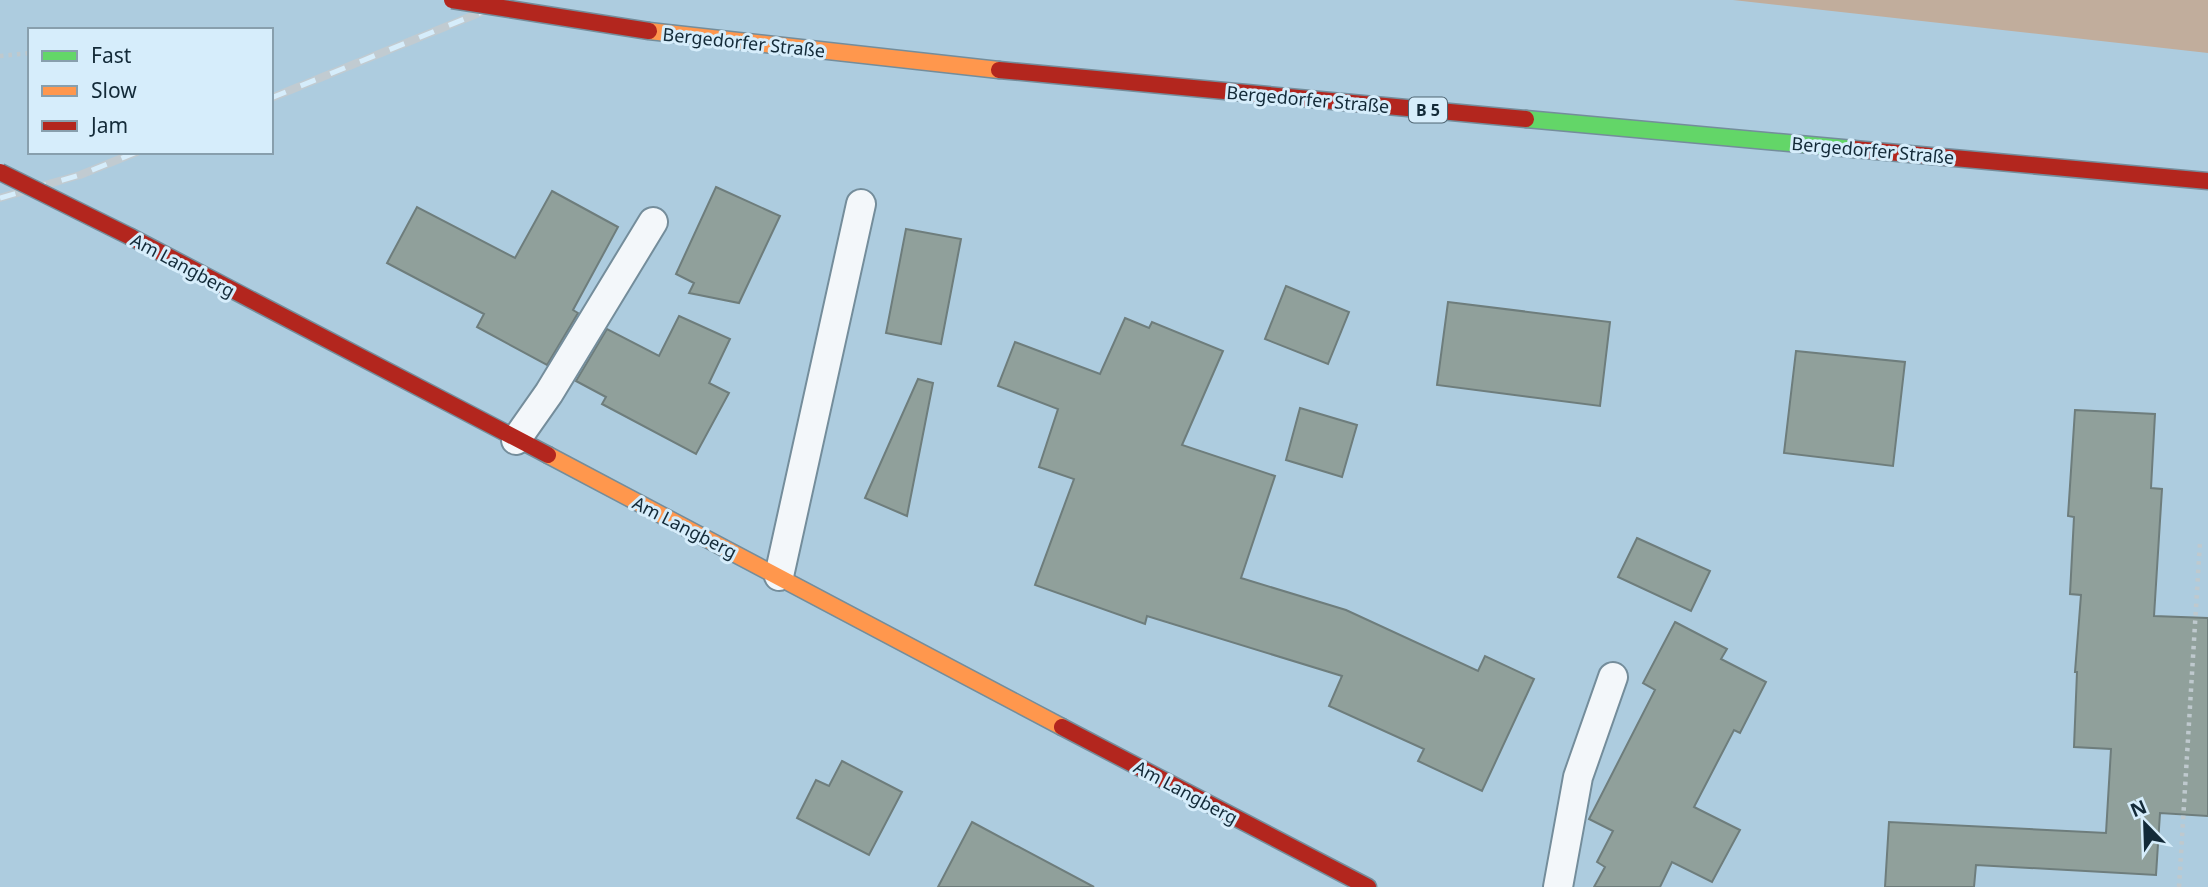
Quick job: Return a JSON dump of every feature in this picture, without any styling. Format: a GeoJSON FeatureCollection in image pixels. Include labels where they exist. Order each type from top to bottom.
{"type":"FeatureCollection","features":[{"type":"Feature","properties":{"kind":"main road","name":"Bergedorfer Straße"},"geometry":{"type":"LineString","coordinates":[[452,0],[649,31],[1040,75],[2208,181]]}},
{"type":"Feature","properties":{"kind":"main road","name":"Am Langberg"},"geometry":{"type":"LineString","coordinates":[[0,172],[131,237],[1368,887]]}},
{"type":"Feature","properties":{"kind":"lane"},"geometry":{"type":"LineString","coordinates":[[779,576],[861,204]]}},
{"type":"Feature","properties":{"kind":"lane"},"geometry":{"type":"LineString","coordinates":[[516,440],[549,393],[653,222]]}},
{"type":"Feature","properties":{"kind":"lane"},"geometry":{"type":"LineString","coordinates":[[1558,887],[1578,777],[1613,677]]}},
{"type":"Feature","properties":{"kind":"path"},"geometry":{"type":"LineString","coordinates":[[0,56],[28,54]]}},
{"type":"Feature","properties":{"kind":"path"},"geometry":{"type":"LineString","coordinates":[[2179,887],[2200,542]]}},
{"type":"Feature","properties":{"kind":"shaded area"},"geometry":{"type":"Polygon","coordinates":[[[1733,0],[2208,0],[2208,53],[1733,0]]]}},
{"type":"Feature","properties":{"kind":"building"},"geometry":{"type":"Polygon","coordinates":[[[716,187],[780,216],[739,303],[689,293],[694,283],[676,274],[716,187]]]}},
{"type":"Feature","properties":{"kind":"building"},"geometry":{"type":"Polygon","coordinates":[[[552,191],[618,227],[573,310],[578,313],[547,365],[477,327],[484,314],[387,263],[417,207],[515,258],[552,191]]]}},
{"type":"Feature","properties":{"kind":"building"},"geometry":{"type":"Polygon","coordinates":[[[906,229],[961,239],[941,344],[886,333],[906,229]]]}},
{"type":"Feature","properties":{"kind":"building"},"geometry":{"type":"Polygon","coordinates":[[[1286,286],[1349,312],[1328,364],[1265,339],[1286,286]]]}},
{"type":"Feature","properties":{"kind":"building"},"geometry":{"type":"Polygon","coordinates":[[[1448,302],[1610,322],[1600,406],[1437,385],[1448,302]]]}},
{"type":"Feature","properties":{"kind":"building"},"geometry":{"type":"Polygon","coordinates":[[[679,316],[730,339],[709,383],[729,393],[696,454],[602,404],[606,397],[576,381],[607,329],[659,356],[679,316]]]}},
{"type":"Feature","properties":{"kind":"building"},"geometry":{"type":"Polygon","coordinates":[[[1125,318],[1149,328],[1152,322],[1223,351],[1182,445],[1275,476],[1241,578],[1346,610],[1478,671],[1485,656],[1534,679],[1482,791],[1418,761],[1424,749],[1329,706],[1342,676],[1147,616],[1145,624],[1035,585],[1074,479],[1039,467],[1058,409],[998,386],[1015,342],[1100,374],[1125,318]]]}},
{"type":"Feature","properties":{"kind":"building"},"geometry":{"type":"Polygon","coordinates":[[[1796,351],[1905,362],[1893,466],[1784,453],[1796,351]]]}},
{"type":"Feature","properties":{"kind":"building"},"geometry":{"type":"Polygon","coordinates":[[[918,379],[933,383],[907,516],[865,498],[918,379]]]}},
{"type":"Feature","properties":{"kind":"building"},"geometry":{"type":"Polygon","coordinates":[[[1300,408],[1357,425],[1342,477],[1286,460],[1300,408]]]}},
{"type":"Feature","properties":{"kind":"building"},"geometry":{"type":"Polygon","coordinates":[[[2075,410],[2155,414],[2151,488],[2162,489],[2154,616],[2208,618],[2208,816],[2160,813],[2156,875],[1976,865],[1974,887],[1885,887],[1889,822],[2106,833],[2111,749],[2074,747],[2075,672],[2081,595],[2070,594],[2074,517],[2068,516],[2075,410]]]}},
{"type":"Feature","properties":{"kind":"building"},"geometry":{"type":"Polygon","coordinates":[[[1637,538],[1710,571],[1691,611],[1618,577],[1637,538]]]}},
{"type":"Feature","properties":{"kind":"building"},"geometry":{"type":"Polygon","coordinates":[[[1675,622],[1727,649],[1721,659],[1766,682],[1740,733],[1734,730],[1694,807],[1740,830],[1712,882],[1672,862],[1660,887],[1594,887],[1605,867],[1597,862],[1613,831],[1589,819],[1655,690],[1643,683],[1675,622]]]}},
{"type":"Feature","properties":{"kind":"building"},"geometry":{"type":"Polygon","coordinates":[[[842,761],[902,792],[869,855],[797,818],[816,780],[829,786],[842,761]]]}},
{"type":"Feature","properties":{"kind":"building"},"geometry":{"type":"Polygon","coordinates":[[[972,822],[1094,887],[938,887],[972,822]]]}},
{"type":"Feature","properties":{"kind":"railway"},"geometry":{"type":"LineString","coordinates":[[273,97],[511,0]]}},
{"type":"Feature","properties":{"kind":"railway"},"geometry":{"type":"LineString","coordinates":[[0,198],[80,175],[132,154]]}},
{"type":"Feature","properties":{"kind":"traffic: fast"},"geometry":{"type":"LineString","coordinates":[[1526,119],[1854,149]]}},
{"type":"Feature","properties":{"kind":"traffic: slow"},"geometry":{"type":"LineString","coordinates":[[649,31],[999,70]]}},
{"type":"Feature","properties":{"kind":"traffic: slow"},"geometry":{"type":"LineString","coordinates":[[548,455],[1062,727]]}},
{"type":"Feature","properties":{"kind":"traffic: jam"},"geometry":{"type":"LineString","coordinates":[[452,0],[649,31]]}},
{"type":"Feature","properties":{"kind":"traffic: jam"},"geometry":{"type":"LineString","coordinates":[[999,70],[1526,119]]}},
{"type":"Feature","properties":{"kind":"traffic: jam"},"geometry":{"type":"LineString","coordinates":[[1854,149],[2208,181]]}},
{"type":"Feature","properties":{"kind":"traffic: jam"},"geometry":{"type":"LineString","coordinates":[[0,172],[131,237]]}},
{"type":"Feature","properties":{"kind":"traffic: jam"},"geometry":{"type":"LineString","coordinates":[[131,237],[548,455]]}},
{"type":"Feature","properties":{"kind":"traffic: jam"},"geometry":{"type":"LineString","coordinates":[[1062,727],[1368,887]]}}]}
